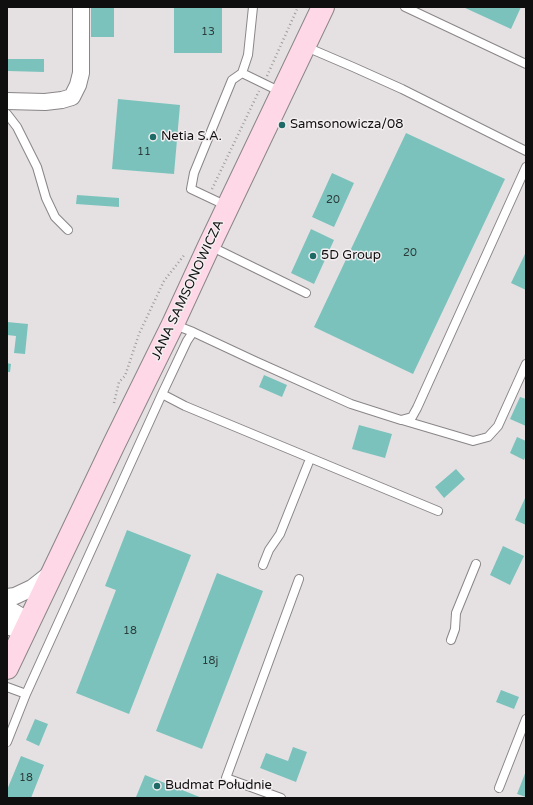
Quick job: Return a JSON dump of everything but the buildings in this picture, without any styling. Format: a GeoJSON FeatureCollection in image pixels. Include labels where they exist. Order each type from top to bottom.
{"type":"FeatureCollection","features":[{"type":"Feature","properties":{"kind":"main road","name":"JANA SAMSONOWICZA"},"geometry":{"type":"LineString","coordinates":[[7,668],[20,626],[52,572],[183,328],[209,246],[228,207],[273,87],[304,46],[322,7]]}},
{"type":"Feature","properties":{"kind":"street"},"geometry":{"type":"LineString","coordinates":[[7,101],[45,102],[62,100],[72,96],[78,85],[81,73],[81,7]]}},
{"type":"Feature","properties":{"kind":"street","name":"JANA SAMSONOWICZA"},"geometry":{"type":"LineString","coordinates":[[7,597],[15,596],[32,588],[52,572]]}},
{"type":"Feature","properties":{"kind":"street"},"geometry":{"type":"LineString","coordinates":[[7,608],[20,626]]}},
{"type":"Feature","properties":{"kind":"lane"},"geometry":{"type":"LineString","coordinates":[[228,207],[191,189],[194,173],[232,80],[242,73],[248,55],[253,7]]}},
{"type":"Feature","properties":{"kind":"lane"},"geometry":{"type":"LineString","coordinates":[[405,7],[526,64]]}},
{"type":"Feature","properties":{"kind":"lane"},"geometry":{"type":"LineString","coordinates":[[304,46],[402,90],[526,152]]}},
{"type":"Feature","properties":{"kind":"lane"},"geometry":{"type":"LineString","coordinates":[[242,73],[273,87]]}},
{"type":"Feature","properties":{"kind":"lane"},"geometry":{"type":"LineString","coordinates":[[7,114],[17,127],[37,167],[46,198],[55,217],[68,230]]}},
{"type":"Feature","properties":{"kind":"lane"},"geometry":{"type":"LineString","coordinates":[[401,420],[412,417],[417,408],[526,168]]}},
{"type":"Feature","properties":{"kind":"lane"},"geometry":{"type":"LineString","coordinates":[[209,246],[306,292]]}},
{"type":"Feature","properties":{"kind":"lane"},"geometry":{"type":"LineString","coordinates":[[183,328],[351,404],[473,441],[488,437],[498,426],[526,364]]}},
{"type":"Feature","properties":{"kind":"lane"},"geometry":{"type":"LineString","coordinates":[[7,742],[26,694],[187,341],[183,328]]}},
{"type":"Feature","properties":{"kind":"lane"},"geometry":{"type":"LineString","coordinates":[[162,394],[185,406],[310,459],[438,511]]}},
{"type":"Feature","properties":{"kind":"lane"},"geometry":{"type":"LineString","coordinates":[[263,565],[269,550],[280,534],[310,459]]}},
{"type":"Feature","properties":{"kind":"lane"},"geometry":{"type":"LineString","coordinates":[[451,640],[455,629],[456,613],[476,564]]}},
{"type":"Feature","properties":{"kind":"lane"},"geometry":{"type":"LineString","coordinates":[[281,798],[226,778],[299,579]]}},
{"type":"Feature","properties":{"kind":"lane"},"geometry":{"type":"LineString","coordinates":[[7,687],[26,694]]}},
{"type":"Feature","properties":{"kind":"lane"},"geometry":{"type":"LineString","coordinates":[[499,788],[526,719]]}},
{"type":"Feature","properties":{"kind":"path"},"geometry":{"type":"LineString","coordinates":[[208,197],[273,87],[298,7]]}},
{"type":"Feature","properties":{"kind":"path"},"geometry":{"type":"LineString","coordinates":[[111,409],[119,382],[125,376],[139,334],[164,281],[186,252]]}},
{"type":"Feature","properties":{"kind":"place","name":"Samsonowicza/08"},"geometry":{"type":"Point","coordinates":[282,125]}},
{"type":"Feature","properties":{"kind":"place","name":"Netia S.A."},"geometry":{"type":"Point","coordinates":[153,137]}},
{"type":"Feature","properties":{"kind":"place","name":"5D Group"},"geometry":{"type":"Point","coordinates":[313,256]}},
{"type":"Feature","properties":{"kind":"place","name":"Budmat Południe"},"geometry":{"type":"Point","coordinates":[157,786]}}]}
